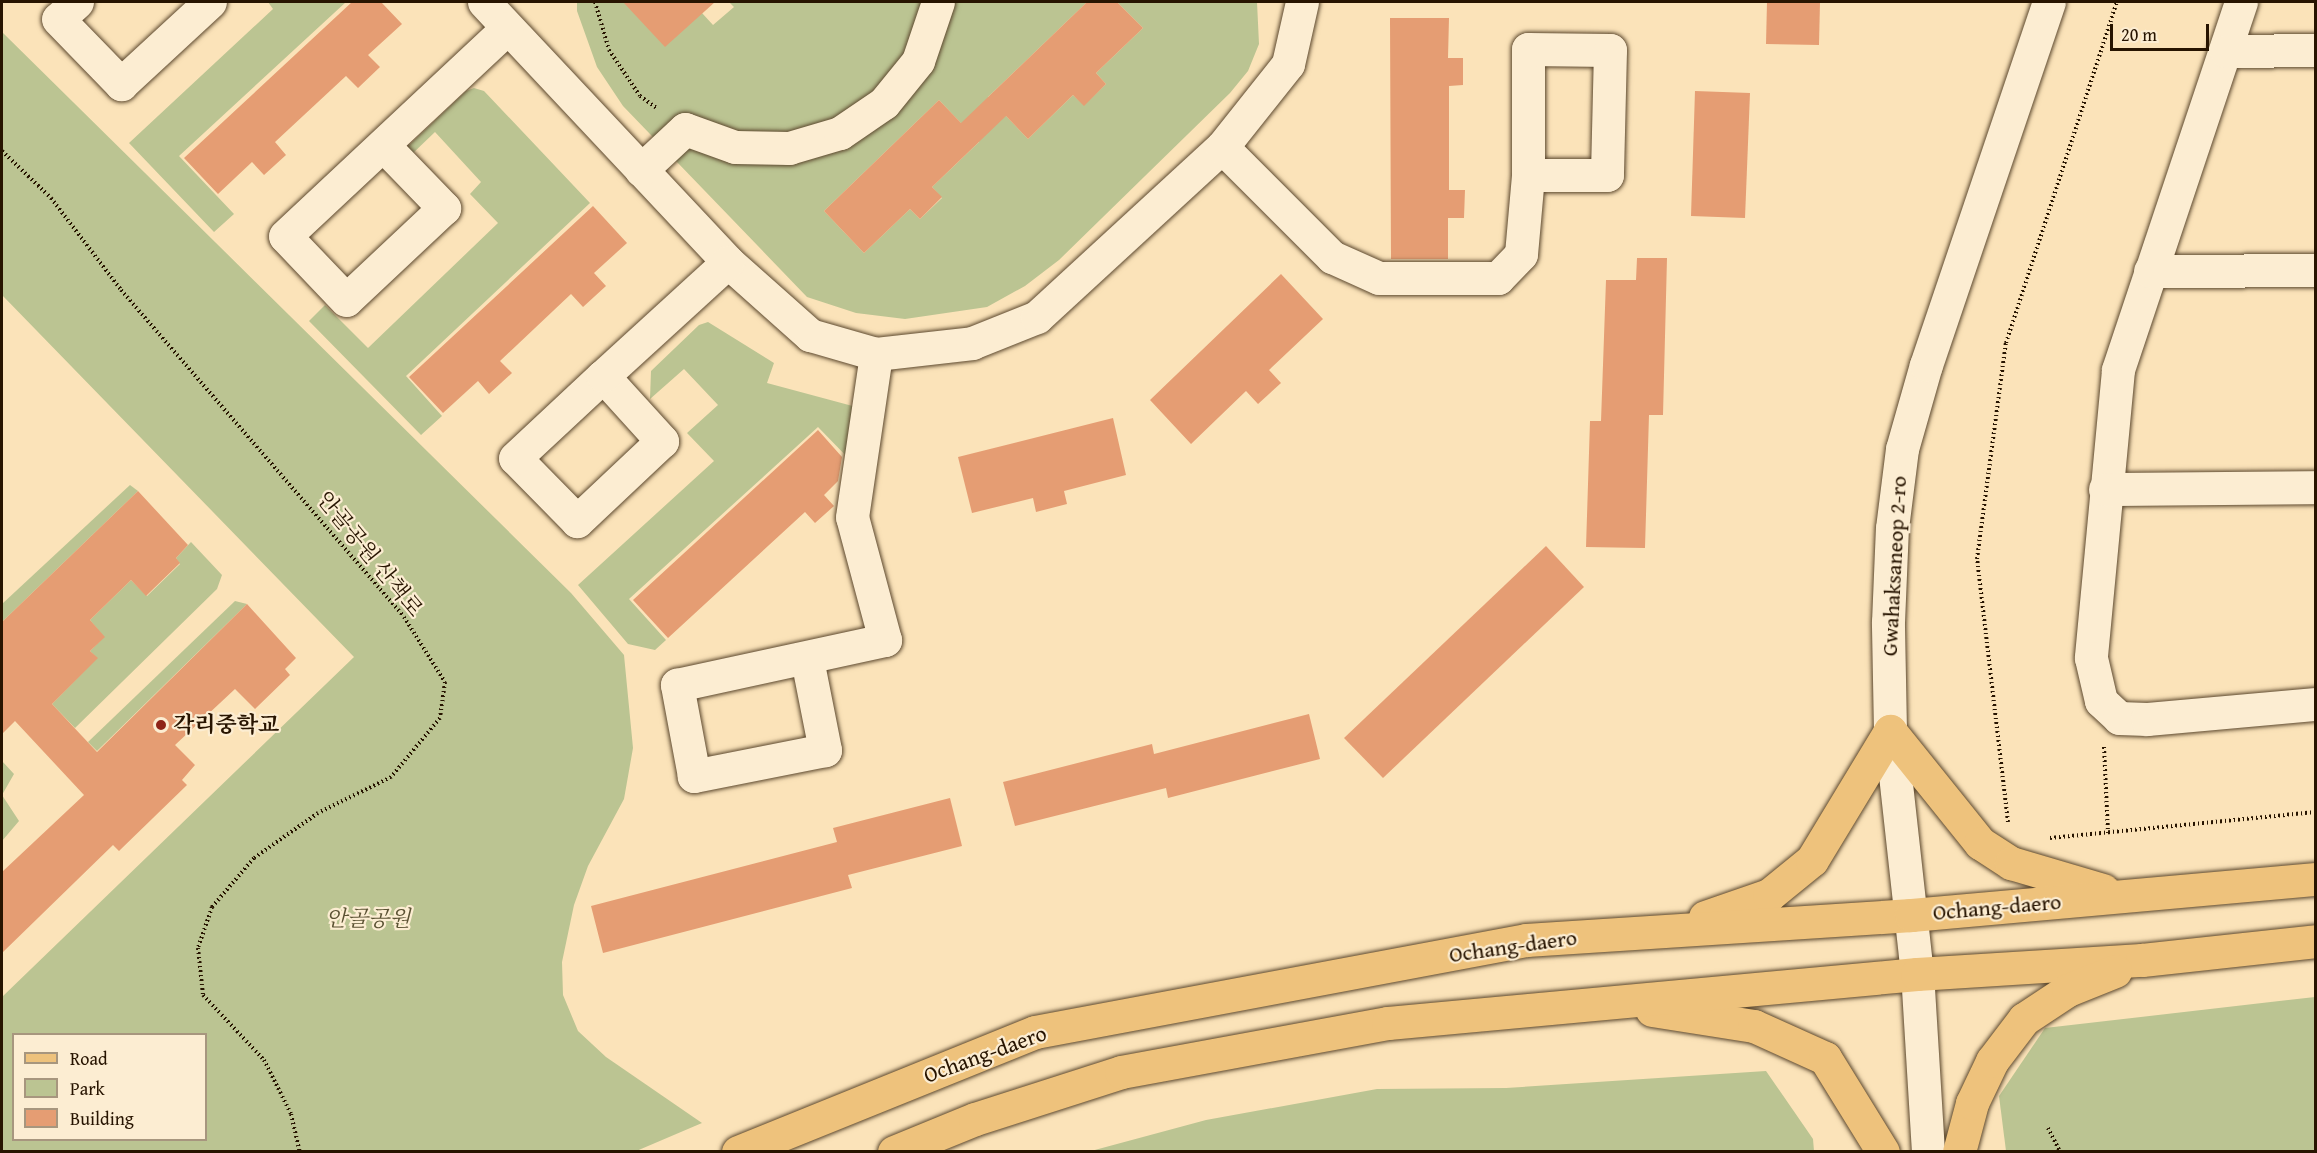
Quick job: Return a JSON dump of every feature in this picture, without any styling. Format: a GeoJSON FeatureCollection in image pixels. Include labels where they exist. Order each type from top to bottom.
{"type":"FeatureCollection","features":[{"type":"Feature","properties":{"kind":"main road"},"geometry":{"type":"LineString","coordinates":[[1663,931],[1769,895],[1812,860],[1890,730],[1980,843],[2011,863],[2124,896]]}},
{"type":"Feature","properties":{"kind":"main road","name":"Ochang-daero"},"geometry":{"type":"LineString","coordinates":[[738,1152],[1035,1032],[1526,940],[1911,915],[2316,879]]}},
{"type":"Feature","properties":{"kind":"main road"},"geometry":{"type":"LineString","coordinates":[[894,1152],[975,1119],[1121,1072],[1388,1023],[1917,974],[2142,960],[2316,941]]}},
{"type":"Feature","properties":{"kind":"main road"},"geometry":{"type":"LineString","coordinates":[[1959,1152],[1972,1103],[1992,1061],[2024,1019],[2068,990],[2142,960]]}},
{"type":"Feature","properties":{"kind":"main road"},"geometry":{"type":"LineString","coordinates":[[1603,1003],[1754,1026],[1825,1058],[1883,1152]]}},
{"type":"Feature","properties":{"kind":"street"},"geometry":{"type":"LineString","coordinates":[[77,2],[58,19],[121,84],[210,2]]}},
{"type":"Feature","properties":{"kind":"street"},"geometry":{"type":"LineString","coordinates":[[484,2],[728,262],[810,335],[876,354],[972,343],[1037,317],[1222,147],[1288,64],[1302,2]]}},
{"type":"Feature","properties":{"kind":"street"},"geometry":{"type":"LineString","coordinates":[[641,170],[685,129],[735,147],[789,148],[840,133],[884,103],[918,61],[938,2]]}},
{"type":"Feature","properties":{"kind":"street","name":"Gwahaksaneop 2-ro"},"geometry":{"type":"LineString","coordinates":[[1928,1152],[1917,974],[1890,730],[1887,622],[1902,449],[1926,365],[2049,2]]}},
{"type":"Feature","properties":{"kind":"street"},"geometry":{"type":"LineString","coordinates":[[2241,2],[2118,370],[2105,489],[2091,658],[2101,701],[2119,718],[2147,719],[2316,704]]}},
{"type":"Feature","properties":{"kind":"street"},"geometry":{"type":"LineString","coordinates":[[383,146],[444,208],[346,300],[285,236],[507,28]]}},
{"type":"Feature","properties":{"kind":"street"},"geometry":{"type":"LineString","coordinates":[[2226,51],[2316,50]]}},
{"type":"Feature","properties":{"kind":"street"},"geometry":{"type":"LineString","coordinates":[[1222,147],[1332,257],[1379,278],[1498,278],[1521,254],[1528,175]]}},
{"type":"Feature","properties":{"kind":"street"},"geometry":{"type":"LineString","coordinates":[[603,376],[728,262]]}},
{"type":"Feature","properties":{"kind":"street"},"geometry":{"type":"LineString","coordinates":[[2150,271],[2316,270]]}},
{"type":"Feature","properties":{"kind":"street"},"geometry":{"type":"LineString","coordinates":[[807,659],[825,750],[694,776],[676,685],[807,659],[885,640],[852,518],[876,354]]}},
{"type":"Feature","properties":{"kind":"street"},"geometry":{"type":"LineString","coordinates":[[2105,489],[2316,487]]}},
{"type":"Feature","properties":{"kind":"path"},"geometry":{"type":"LineString","coordinates":[[595,2],[609,50],[640,96],[685,129]]}},
{"type":"Feature","properties":{"kind":"path"},"geometry":{"type":"LineString","coordinates":[[2009,830],[1977,559],[2006,343],[2118,2]]}},
{"type":"Feature","properties":{"kind":"path","name":"안골공원 산책로"},"geometry":{"type":"LineString","coordinates":[[2,151],[51,198],[121,290],[404,617],[445,682],[440,718],[391,777],[318,813],[254,858],[212,907],[198,948],[203,995],[264,1060],[291,1114],[300,1152]]}},
{"type":"Feature","properties":{"kind":"path"},"geometry":{"type":"LineString","coordinates":[[2101,701],[2108,833]]}},
{"type":"Feature","properties":{"kind":"path"},"geometry":{"type":"LineString","coordinates":[[2043,838],[2316,812]]}},
{"type":"Feature","properties":{"kind":"path"},"geometry":{"type":"LineString","coordinates":[[2048,1128],[2060,1152]]}},
{"type":"Feature","properties":{"kind":"green space"},"geometry":{"type":"Polygon","coordinates":[[[268,2],[346,2],[179,156],[234,214],[214,232],[129,143],[273,9],[268,2]]]}},
{"type":"Feature","properties":{"kind":"green space"},"geometry":{"type":"Polygon","coordinates":[[[577,2],[631,2],[627,5],[702,13],[713,25],[734,7],[729,2],[1087,2],[988,97],[1028,139],[1073,95],[1084,105],[1106,84],[1096,73],[1143,28],[1117,2],[1257,2],[1259,44],[1248,71],[1230,93],[1059,260],[1025,286],[987,307],[905,319],[856,313],[807,297],[623,106],[597,67],[577,11],[577,2]],[[939,100],[824,211],[864,253],[910,209],[920,219],[942,198],[932,187],[979,142],[939,100]]]}},
{"type":"Feature","properties":{"kind":"green space","name":"안골공원"},"geometry":{"type":"Polygon","coordinates":[[[2,32],[571,593],[624,655],[633,748],[624,799],[588,866],[574,905],[562,962],[563,995],[578,1031],[606,1057],[702,1123],[634,1152],[2,1151],[2,997],[354,657],[2,295],[2,32]]]}},
{"type":"Feature","properties":{"kind":"green space"},"geometry":{"type":"Polygon","coordinates":[[[474,88],[484,91],[590,203],[406,376],[442,416],[421,435],[309,321],[325,305],[368,348],[498,223],[470,194],[481,182],[435,132],[411,155],[405,149],[466,91],[474,88]]]}},
{"type":"Feature","properties":{"kind":"green space"},"geometry":{"type":"Polygon","coordinates":[[[708,322],[774,363],[767,383],[860,408],[853,463],[818,427],[629,599],[666,640],[655,650],[628,644],[578,585],[714,461],[687,433],[718,405],[684,369],[650,399],[651,371],[699,325],[708,322]]]}},
{"type":"Feature","properties":{"kind":"green space"},"geometry":{"type":"Polygon","coordinates":[[[130,485],[138,491],[2,622],[2,604],[130,485]]]}},
{"type":"Feature","properties":{"kind":"green space"},"geometry":{"type":"Polygon","coordinates":[[[191,542],[222,575],[217,589],[75,728],[52,704],[97,658],[90,651],[104,637],[90,620],[131,580],[147,596],[180,564],[176,558],[191,542]]]}},
{"type":"Feature","properties":{"kind":"green space"},"geometry":{"type":"Polygon","coordinates":[[[235,601],[247,604],[97,751],[88,742],[235,601]]]}},
{"type":"Feature","properties":{"kind":"green space"},"geometry":{"type":"Polygon","coordinates":[[[2,761],[14,774],[2,795],[2,761]]]}},
{"type":"Feature","properties":{"kind":"green space"},"geometry":{"type":"Polygon","coordinates":[[[2,795],[19,821],[2,841],[2,795]]]}},
{"type":"Feature","properties":{"kind":"green space"},"geometry":{"type":"Polygon","coordinates":[[[2315,997],[2315,1151],[2006,1151],[1999,1096],[2045,1028],[2315,997]]]}},
{"type":"Feature","properties":{"kind":"green space"},"geometry":{"type":"Polygon","coordinates":[[[1766,1071],[1813,1139],[1814,1151],[1091,1151],[1206,1120],[1377,1089],[1506,1088],[1766,1071]]]}},
{"type":"Feature","properties":{"kind":"building"},"geometry":{"type":"Polygon","coordinates":[[[352,2],[381,2],[402,24],[368,55],[380,67],[358,88],[346,76],[275,142],[286,155],[264,175],[252,162],[218,194],[184,158],[352,2]]]}},
{"type":"Feature","properties":{"kind":"building"},"geometry":{"type":"Polygon","coordinates":[[[623,2],[715,2],[665,47],[623,2]]]}},
{"type":"Feature","properties":{"kind":"building"},"geometry":{"type":"Polygon","coordinates":[[[1087,2],[1117,2],[1143,28],[1096,73],[1106,84],[1084,106],[1073,95],[1028,139],[1006,116],[932,187],[942,197],[920,219],[910,209],[864,253],[824,211],[939,100],[961,123],[1087,2]]]}},
{"type":"Feature","properties":{"kind":"building"},"geometry":{"type":"Polygon","coordinates":[[[1767,2],[1820,2],[1819,45],[1766,44],[1767,2]]]}},
{"type":"Feature","properties":{"kind":"building"},"geometry":{"type":"Polygon","coordinates":[[[1390,18],[1449,18],[1448,58],[1463,58],[1463,85],[1449,86],[1449,190],[1465,190],[1464,218],[1448,218],[1448,259],[1391,259],[1390,18]]]}},
{"type":"Feature","properties":{"kind":"building"},"geometry":{"type":"Polygon","coordinates":[[[1695,91],[1750,93],[1745,218],[1691,216],[1695,91]]]}},
{"type":"Feature","properties":{"kind":"building"},"geometry":{"type":"Polygon","coordinates":[[[593,206],[627,243],[594,273],[606,286],[583,307],[571,294],[500,361],[512,373],[489,394],[478,381],[443,413],[409,377],[593,206]]]}},
{"type":"Feature","properties":{"kind":"building"},"geometry":{"type":"Polygon","coordinates":[[[1637,258],[1667,258],[1663,415],[1649,415],[1645,548],[1586,547],[1590,421],[1601,421],[1606,280],[1636,280],[1637,258]]]}},
{"type":"Feature","properties":{"kind":"building"},"geometry":{"type":"Polygon","coordinates":[[[1281,274],[1323,319],[1269,370],[1281,383],[1258,404],[1246,391],[1191,444],[1150,400],[1281,274]]]}},
{"type":"Feature","properties":{"kind":"building"},"geometry":{"type":"Polygon","coordinates":[[[1113,418],[1126,475],[1064,491],[1067,504],[1036,512],[1033,498],[972,513],[958,457],[1113,418]]]}},
{"type":"Feature","properties":{"kind":"building"},"geometry":{"type":"Polygon","coordinates":[[[818,430],[842,457],[838,481],[824,495],[834,506],[815,523],[805,512],[668,638],[633,600],[818,430]]]}},
{"type":"Feature","properties":{"kind":"building","name":"각리중학교"},"geometry":{"type":"Polygon","coordinates":[[[138,491],[188,545],[176,558],[180,563],[146,596],[131,580],[90,620],[105,637],[90,651],[98,658],[52,704],[97,752],[247,604],[296,658],[285,669],[290,675],[255,709],[235,689],[175,745],[195,765],[182,780],[187,785],[119,851],[113,845],[2,953],[2,872],[84,795],[15,721],[2,734],[2,622],[138,491]]]}},
{"type":"Feature","properties":{"kind":"building"},"geometry":{"type":"Polygon","coordinates":[[[1546,546],[1584,587],[1383,778],[1344,738],[1546,546]]]}},
{"type":"Feature","properties":{"kind":"building"},"geometry":{"type":"Polygon","coordinates":[[[1309,714],[1320,759],[1168,798],[1166,788],[1015,826],[1003,782],[1152,744],[1154,754],[1309,714]]]}},
{"type":"Feature","properties":{"kind":"building"},"geometry":{"type":"Polygon","coordinates":[[[950,798],[962,846],[848,875],[852,888],[603,953],[591,906],[837,842],[833,828],[950,798]]]}},
{"type":"Feature","properties":{"kind":"place","name":"각리중학교"},"geometry":{"type":"Point","coordinates":[161,725]}}]}
